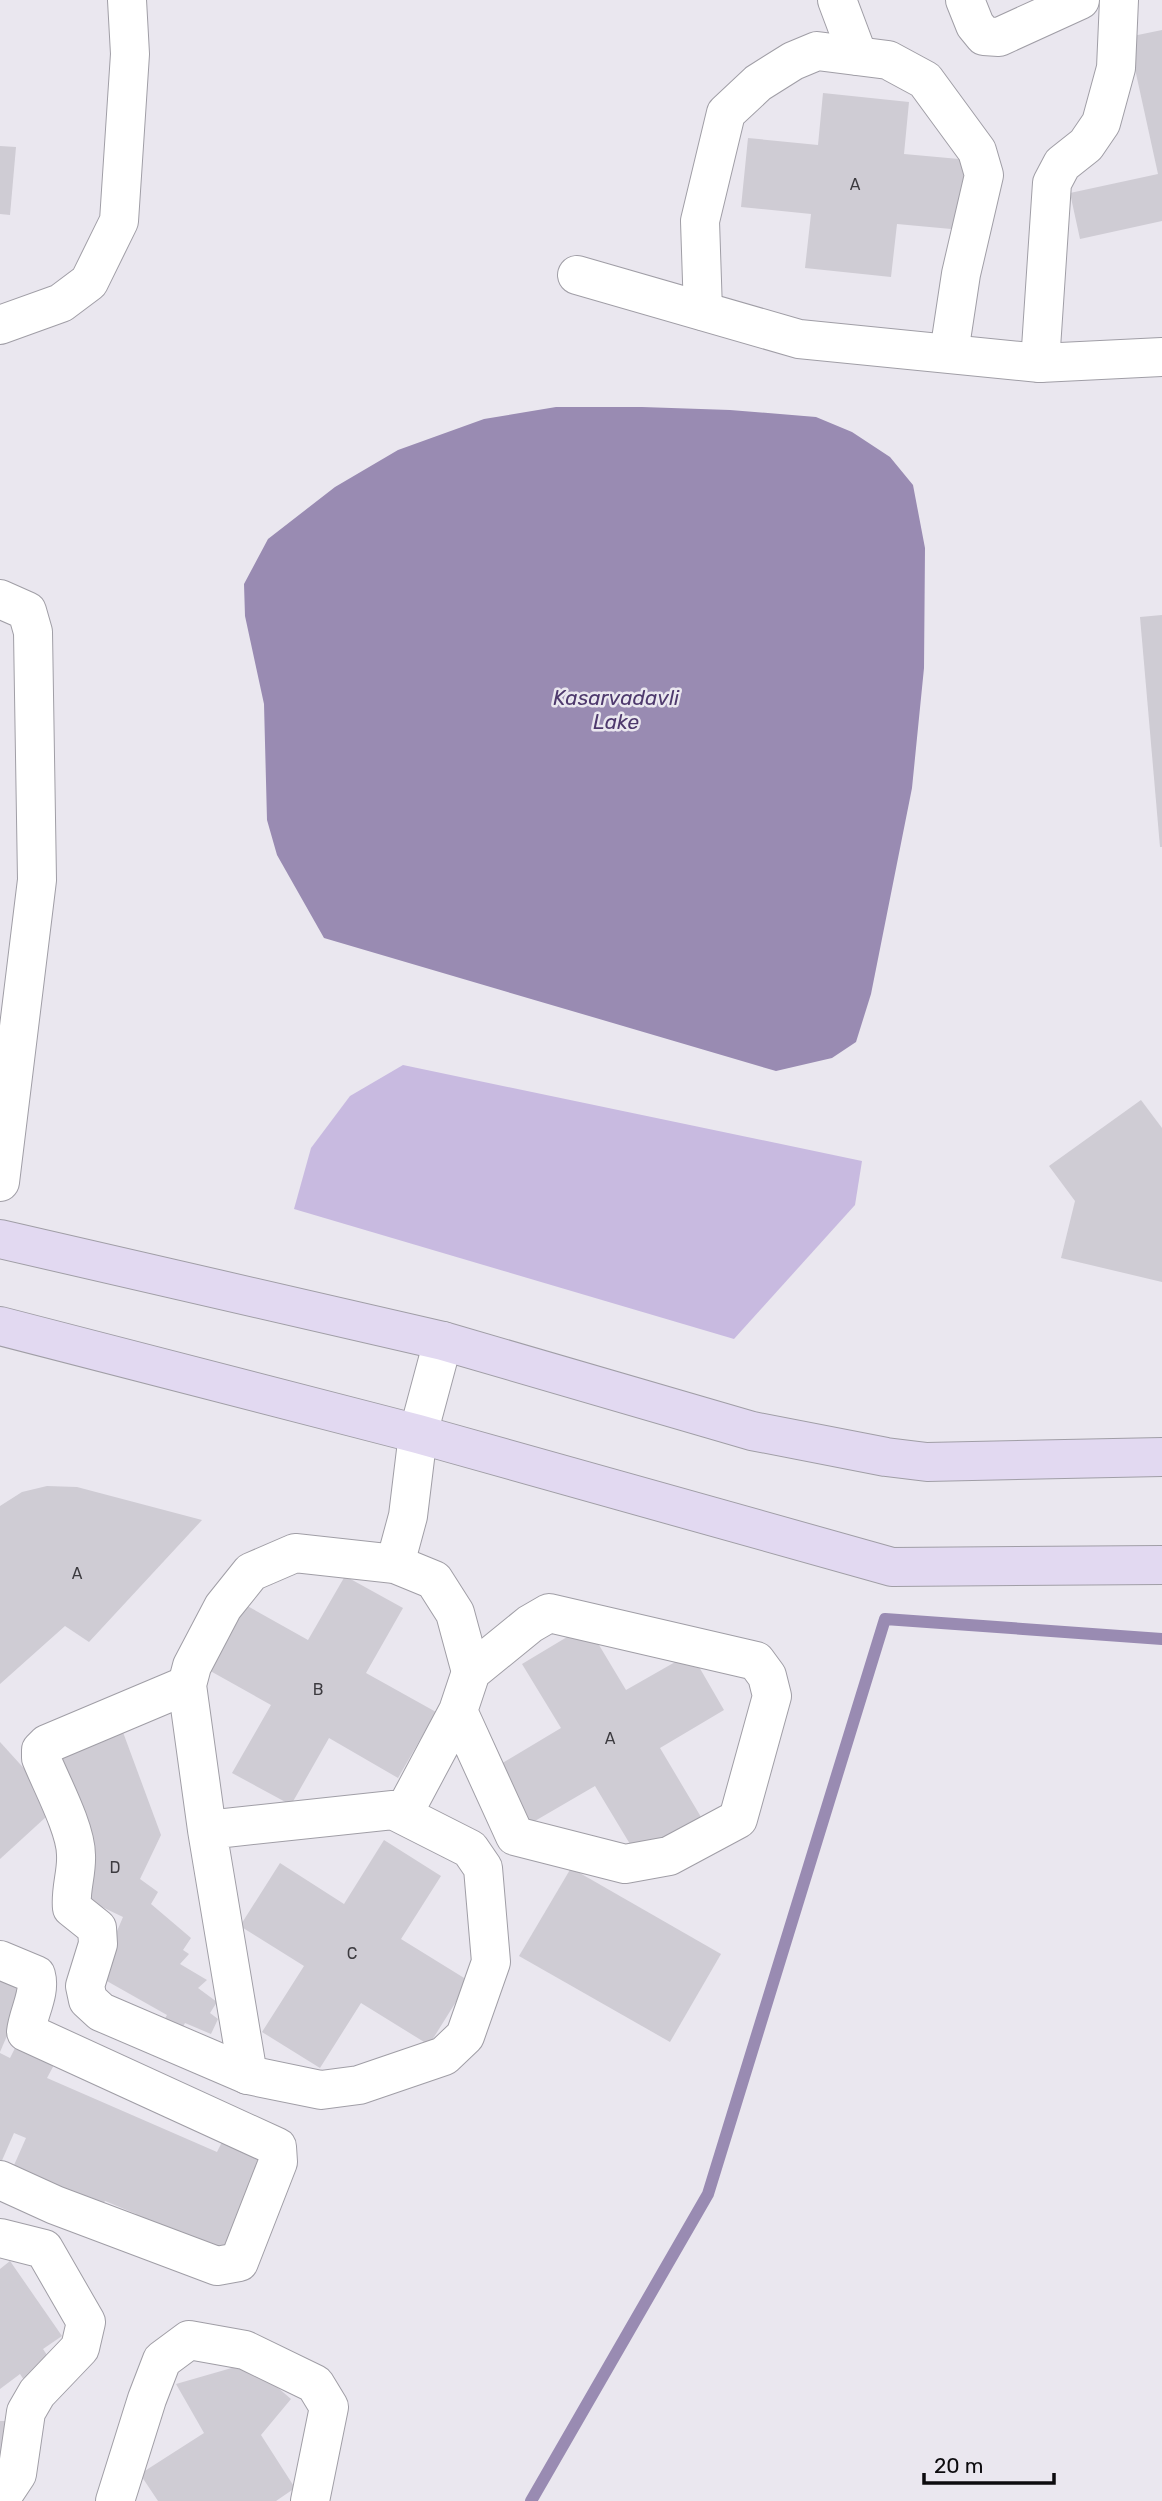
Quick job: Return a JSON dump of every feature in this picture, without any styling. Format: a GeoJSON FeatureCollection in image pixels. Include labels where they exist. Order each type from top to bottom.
{"type":"FeatureCollection","features":[{"type":"Feature","properties":{"kind":"street"},"geometry":{"type":"LineString","coordinates":[[0,324],[61,303],[89,282],[119,221],[131,54],[127,0]]}},
{"type":"Feature","properties":{"kind":"street"},"geometry":{"type":"LineString","coordinates":[[837,0],[858,56]]}},
{"type":"Feature","properties":{"kind":"street"},"geometry":{"type":"LineString","coordinates":[[965,0],[975,25],[984,36],[999,37],[1080,0]]}},
{"type":"Feature","properties":{"kind":"street"},"geometry":{"type":"LineString","coordinates":[[1040,363],[1052,183],[1062,164],[1086,145],[1101,123],[1116,68],[1119,0]]}},
{"type":"Feature","properties":{"kind":"street"},"geometry":{"type":"LineString","coordinates":[[703,312],[700,221],[726,113],[758,83],[793,61],[817,51],[888,60],[925,80],[976,151],[984,175],[961,274],[949,353]]}},
{"type":"Feature","properties":{"kind":"street"},"geometry":{"type":"LineString","coordinates":[[578,275],[799,339],[1040,363],[1162,357]]}},
{"type":"Feature","properties":{"kind":"street"},"geometry":{"type":"LineString","coordinates":[[0,599],[27,611],[33,632],[37,880],[0,1182]]}},
{"type":"Feature","properties":{"kind":"street"},"geometry":{"type":"LineString","coordinates":[[0,1239],[443,1341],[752,1431],[886,1457],[927,1462],[1162,1457]]}},
{"type":"Feature","properties":{"kind":"street"},"geometry":{"type":"LineString","coordinates":[[0,1326],[418,1434],[892,1567],[1162,1565]]}},
{"type":"Feature","properties":{"kind":"street"},"geometry":{"type":"LineString","coordinates":[[395,1564],[408,1517],[418,1434],[443,1341]]}},
{"type":"Feature","properties":{"kind":"street"},"geometry":{"type":"LineString","coordinates":[[248,2075],[206,1830],[187,1685],[192,1666],[223,1607],[251,1572],[295,1553],[395,1564],[434,1580],[455,1613],[471,1672]]}},
{"type":"Feature","properties":{"kind":"street"},"geometry":{"type":"LineString","coordinates":[[403,1814],[458,1711],[471,1672],[530,1624],[549,1613],[756,1661],[767,1676],[772,1696],[738,1819],[669,1856],[625,1864],[515,1836]]}},
{"type":"Feature","properties":{"kind":"street"},"geometry":{"type":"LineString","coordinates":[[187,1685],[47,1744],[41,1750],[41,1758],[77,1852],[76,1874],[70,1893],[72,1909],[97,1928],[98,1944],[85,1986],[88,2000],[101,2012],[248,2075],[321,2090],[359,2085],[444,2056],[465,2036],[491,1962],[483,1868],[470,1849],[393,1810],[206,1830]]}},
{"type":"Feature","properties":{"kind":"street"},"geometry":{"type":"LineString","coordinates":[[458,1711],[515,1836]]}},
{"type":"Feature","properties":{"kind":"street"},"geometry":{"type":"LineString","coordinates":[[483,1868],[515,1836]]}},
{"type":"Feature","properties":{"kind":"street"},"geometry":{"type":"LineString","coordinates":[[0,1960],[36,1975],[39,1985],[27,2018],[26,2032],[277,2147],[278,2162],[239,2262],[217,2266],[55,2205],[0,2180]]}},
{"type":"Feature","properties":{"kind":"street"},"geometry":{"type":"LineString","coordinates":[[0,2238],[44,2249],[86,2322],[79,2348],[37,2393],[26,2412],[17,2474],[3,2496],[0,2496]]}},
{"type":"Feature","properties":{"kind":"street"},"geometry":{"type":"LineString","coordinates":[[115,2501],[162,2360],[189,2340],[245,2350],[315,2384],[330,2407],[310,2501]]}},
{"type":"Feature","properties":{"kind":"shaded area"},"geometry":{"type":"Polygon","coordinates":[[[403,1065],[862,1161],[855,1205],[734,1339],[294,1209],[311,1148],[350,1096],[403,1065]]]}},
{"type":"Feature","properties":{"kind":"water","name":"Kasarvadavli Lake"},"geometry":{"type":"Polygon","coordinates":[[[556,407],[730,410],[816,417],[852,432],[890,457],[913,485],[925,548],[924,668],[912,788],[871,994],[856,1042],[832,1058],[776,1071],[324,938],[277,855],[267,820],[264,704],[245,616],[244,584],[268,539],[335,487],[398,450],[484,419],[556,407]]]}},
{"type":"Feature","properties":{"kind":"building"},"geometry":{"type":"Polygon","coordinates":[[[1162,30],[1162,221],[1080,239],[1070,193],[1158,174],[1128,37],[1162,30]]]}},
{"type":"Feature","properties":{"kind":"building"},"geometry":{"type":"Polygon","coordinates":[[[823,93],[909,102],[904,154],[970,160],[962,230],[897,224],[891,277],[805,268],[811,214],[741,207],[748,138],[818,145],[823,93]]]}},
{"type":"Feature","properties":{"kind":"building"},"geometry":{"type":"Polygon","coordinates":[[[0,146],[16,147],[10,215],[0,214],[0,146]]]}},
{"type":"Feature","properties":{"kind":"building"},"geometry":{"type":"Polygon","coordinates":[[[1162,615],[1162,847],[1160,847],[1140,617],[1162,615]]]}},
{"type":"Feature","properties":{"kind":"building"},"geometry":{"type":"Polygon","coordinates":[[[1141,1100],[1162,1128],[1162,1282],[1061,1258],[1075,1201],[1049,1166],[1141,1100]]]}},
{"type":"Feature","properties":{"kind":"building"},"geometry":{"type":"Polygon","coordinates":[[[47,1486],[77,1487],[202,1520],[89,1642],[65,1626],[0,1684],[0,1506],[22,1492],[47,1486]]]}},
{"type":"Feature","properties":{"kind":"building"},"geometry":{"type":"Polygon","coordinates":[[[345,1576],[403,1608],[366,1673],[436,1712],[398,1778],[329,1738],[291,1805],[232,1773],[271,1705],[205,1668],[242,1603],[308,1640],[345,1576]]]}},
{"type":"Feature","properties":{"kind":"building"},"geometry":{"type":"Polygon","coordinates":[[[587,1625],[626,1690],[691,1653],[724,1710],[660,1748],[701,1817],[636,1854],[595,1786],[528,1825],[494,1768],[561,1728],[522,1664],[587,1625]]]}},
{"type":"Feature","properties":{"kind":"building"},"geometry":{"type":"Polygon","coordinates":[[[117,1716],[161,1835],[140,1879],[158,1892],[151,1904],[191,1938],[183,1950],[189,1954],[180,1964],[207,1980],[198,1988],[217,2002],[210,2013],[218,2019],[211,2034],[185,2023],[178,2037],[159,2029],[167,2015],[98,1976],[123,1917],[77,1895],[48,1748],[117,1716]]]}},
{"type":"Feature","properties":{"kind":"building"},"geometry":{"type":"Polygon","coordinates":[[[0,1742],[58,1806],[0,1859],[0,1742]]]}},
{"type":"Feature","properties":{"kind":"building"},"geometry":{"type":"Polygon","coordinates":[[[384,1840],[441,1876],[401,1939],[469,1981],[429,2045],[361,2003],[320,2068],[262,2032],[304,1966],[240,1926],[280,1863],[344,1904],[384,1840]]]}},
{"type":"Feature","properties":{"kind":"building"},"geometry":{"type":"Polygon","coordinates":[[[571,1868],[721,1954],[670,2042],[519,1956],[571,1868]]]}},
{"type":"Feature","properties":{"kind":"building"},"geometry":{"type":"Polygon","coordinates":[[[0,1966],[31,1980],[0,2052],[0,1966]]]}},
{"type":"Feature","properties":{"kind":"building"},"geometry":{"type":"Polygon","coordinates":[[[15,2048],[54,2065],[47,2078],[217,2152],[225,2136],[270,2155],[224,2262],[132,2222],[136,2214],[105,2201],[103,2205],[11,2172],[26,2138],[14,2133],[0,2165],[0,2053],[10,2058],[15,2048]]]}},
{"type":"Feature","properties":{"kind":"building"},"geometry":{"type":"Polygon","coordinates":[[[10,2261],[62,2336],[43,2349],[49,2358],[24,2380],[20,2374],[0,2389],[0,2269],[10,2261]]]}},
{"type":"Feature","properties":{"kind":"building"},"geometry":{"type":"Polygon","coordinates":[[[249,2363],[291,2399],[261,2435],[295,2488],[276,2501],[158,2501],[140,2474],[204,2433],[176,2384],[249,2363]]]}},
{"type":"Feature","properties":{"kind":"building"},"geometry":{"type":"Polygon","coordinates":[[[0,2421],[7,2421],[6,2452],[0,2452],[0,2421]]]}},
{"type":"Feature","properties":{"kind":"waterway"},"geometry":{"type":"LineString","coordinates":[[531,2501],[708,2194],[885,1619],[1162,1639]]}}]}
